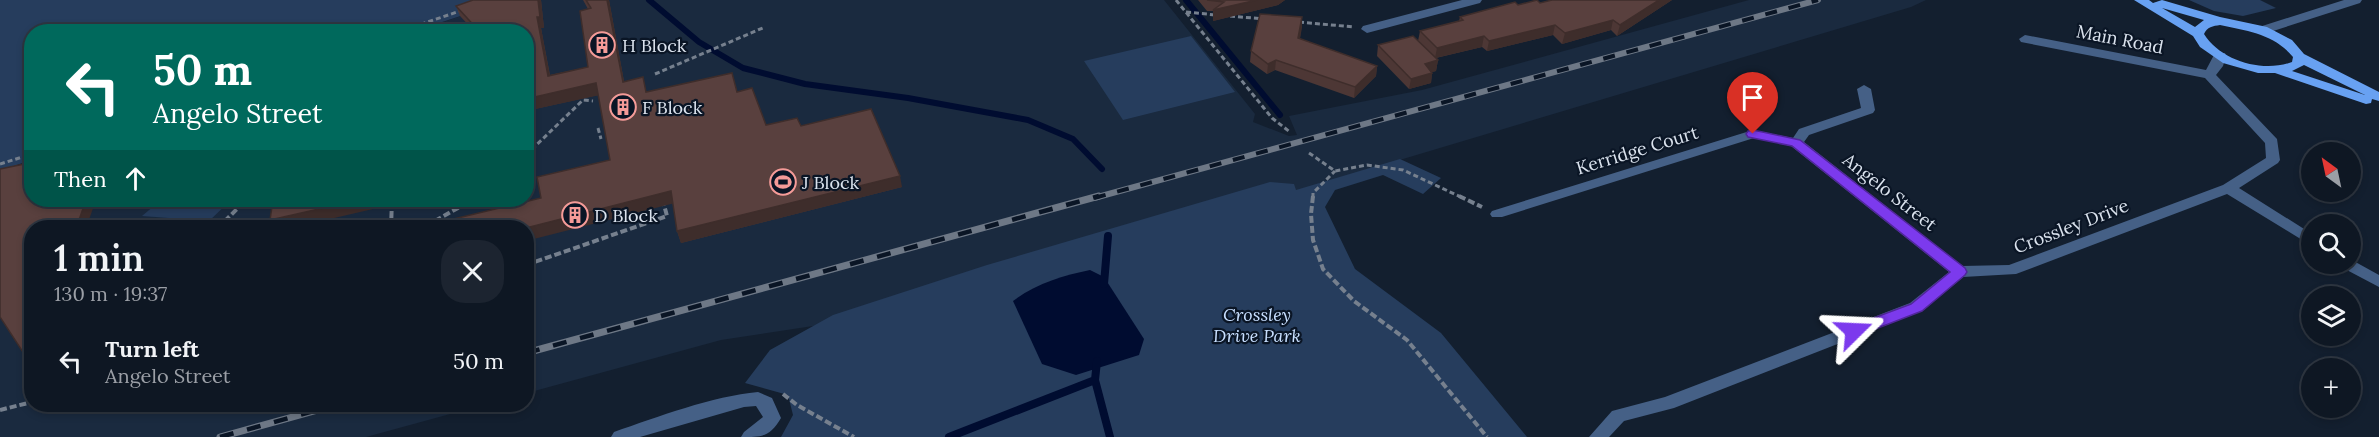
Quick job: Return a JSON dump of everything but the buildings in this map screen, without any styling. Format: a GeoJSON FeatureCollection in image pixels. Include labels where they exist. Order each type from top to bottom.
{"type":"FeatureCollection","features":[{"type":"Feature","properties":{"kind":"main road","name":"Main Road"},"geometry":{"type":"LineString","coordinates":[[2140,0],[2198,34],[2208,48],[2220,56],[2248,66],[2278,70],[2379,105]]}},
{"type":"Feature","properties":{"kind":"main road"},"geometry":{"type":"LineString","coordinates":[[2150,0],[2220,21],[2248,25],[2263,30],[2288,43],[2300,57],[2379,97]]}},
{"type":"Feature","properties":{"kind":"main road"},"geometry":{"type":"LineString","coordinates":[[2198,34],[2200,27],[2220,21]]}},
{"type":"Feature","properties":{"kind":"main road"},"geometry":{"type":"LineString","coordinates":[[2278,70],[2298,64],[2300,57]]}},
{"type":"Feature","properties":{"kind":"street"},"geometry":{"type":"LineString","coordinates":[[1367,29],[1476,0]]}},
{"type":"Feature","properties":{"kind":"street"},"geometry":{"type":"LineString","coordinates":[[2263,30],[2356,0]]}},
{"type":"Feature","properties":{"kind":"street","name":"Main Road"},"geometry":{"type":"LineString","coordinates":[[2025,39],[2209,75]]}},
{"type":"Feature","properties":{"kind":"street"},"geometry":{"type":"LineString","coordinates":[[2209,75],[2217,66],[2220,56]]}},
{"type":"Feature","properties":{"kind":"street","name":"Crossley Drive"},"geometry":{"type":"LineString","coordinates":[[1959,272],[2010,270],[2228,188],[2273,160],[2272,142],[2209,75]]}},
{"type":"Feature","properties":{"kind":"street"},"geometry":{"type":"LineString","coordinates":[[1796,142],[1804,132],[1868,110],[1863,89]]}},
{"type":"Feature","properties":{"kind":"street","name":"Kerridge Court"},"geometry":{"type":"LineString","coordinates":[[1497,214],[1753,134],[1796,142]]}},
{"type":"Feature","properties":{"kind":"street","name":"Angelo Street"},"geometry":{"type":"LineString","coordinates":[[1796,142],[1959,272]]}},
{"type":"Feature","properties":{"kind":"street"},"geometry":{"type":"LineString","coordinates":[[2228,188],[2301,234]]}},
{"type":"Feature","properties":{"kind":"street"},"geometry":{"type":"LineString","coordinates":[[2361,271],[2379,282]]}},
{"type":"Feature","properties":{"kind":"street"},"geometry":{"type":"LineString","coordinates":[[1598,437],[1618,417],[1668,403],[1916,307],[1959,272]]}},
{"type":"Feature","properties":{"kind":"street"},"geometry":{"type":"LineString","coordinates":[[620,437],[663,422],[744,400],[758,399],[766,403],[772,418],[760,431],[750,437]]}},
{"type":"Feature","properties":{"kind":"path"},"geometry":{"type":"LineString","coordinates":[[1176,0],[1272,118],[1290,132]]}},
{"type":"Feature","properties":{"kind":"path"},"geometry":{"type":"LineString","coordinates":[[422,24],[472,7]]}},
{"type":"Feature","properties":{"kind":"path"},"geometry":{"type":"LineString","coordinates":[[1186,12],[1272,20]]}},
{"type":"Feature","properties":{"kind":"path"},"geometry":{"type":"LineString","coordinates":[[1296,22],[1367,29]]}},
{"type":"Feature","properties":{"kind":"path"},"geometry":{"type":"LineString","coordinates":[[655,74],[765,27]]}},
{"type":"Feature","properties":{"kind":"path"},"geometry":{"type":"LineString","coordinates":[[534,147],[583,100],[593,100]]}},
{"type":"Feature","properties":{"kind":"path"},"geometry":{"type":"LineString","coordinates":[[598,128],[601,139]]}},
{"type":"Feature","properties":{"kind":"path"},"geometry":{"type":"LineString","coordinates":[[1309,153],[1335,171]]}},
{"type":"Feature","properties":{"kind":"path"},"geometry":{"type":"LineString","coordinates":[[0,164],[24,156]]}},
{"type":"Feature","properties":{"kind":"path"},"geometry":{"type":"LineString","coordinates":[[1487,437],[1407,340],[1354,300],[1323,269],[1313,240],[1311,214],[1313,193],[1335,171],[1367,165],[1403,170],[1497,214]]}},
{"type":"Feature","properties":{"kind":"path"},"geometry":{"type":"LineString","coordinates":[[534,262],[667,216],[662,197]]}},
{"type":"Feature","properties":{"kind":"path"},"geometry":{"type":"LineString","coordinates":[[226,220],[239,207]]}},
{"type":"Feature","properties":{"kind":"path"},"geometry":{"type":"LineString","coordinates":[[436,220],[459,207]]}},
{"type":"Feature","properties":{"kind":"path"},"geometry":{"type":"LineString","coordinates":[[777,389],[797,405],[854,437]]}},
{"type":"Feature","properties":{"kind":"path"},"geometry":{"type":"LineString","coordinates":[[0,410],[24,404]]}},
{"type":"Feature","properties":{"kind":"shaded area"},"geometry":{"type":"Polygon","coordinates":[[[509,0],[1164,0],[1255,114],[1253,122],[1289,136],[1297,135],[1289,116],[1422,90],[1749,0],[1926,0],[1911,7],[1139,238],[826,324],[721,340],[534,391],[534,220],[24,220],[24,412],[457,412],[366,437],[0,437],[0,171],[24,163],[24,207],[534,207],[534,24],[437,24],[509,0]]]}},
{"type":"Feature","properties":{"kind":"shaded area"},"geometry":{"type":"Polygon","coordinates":[[[1090,270],[1104,277],[1144,339],[1139,355],[1076,375],[1042,364],[1013,301],[1031,289],[1050,281],[1090,270]]]}},
{"type":"Feature","properties":{"kind":"green space"},"geometry":{"type":"Polygon","coordinates":[[[0,0],[509,0],[436,24],[24,24],[24,162],[0,171],[0,0]]]}},
{"type":"Feature","properties":{"kind":"green space"},"geometry":{"type":"Polygon","coordinates":[[[2189,0],[2260,0],[2276,8],[2243,16],[2214,11],[2189,0]]]}},
{"type":"Feature","properties":{"kind":"green space"},"geometry":{"type":"Polygon","coordinates":[[[1191,36],[1235,92],[1123,120],[1084,61],[1191,36]]]}},
{"type":"Feature","properties":{"kind":"green space","name":"Crossley Drive Park"},"geometry":{"type":"Polygon","coordinates":[[[1400,159],[1441,178],[1423,194],[1383,175],[1335,190],[1325,207],[1355,269],[1441,333],[1527,437],[781,437],[793,415],[788,395],[745,383],[770,350],[833,315],[987,265],[1270,182],[1294,184],[1296,190],[1400,159]]]}},
{"type":"Feature","properties":{"kind":"green space"},"geometry":{"type":"Polygon","coordinates":[[[153,207],[224,207],[210,220],[142,216],[153,207]]]}},
{"type":"Feature","properties":{"kind":"waterway"},"geometry":{"type":"LineString","coordinates":[[649,0],[699,42],[743,68],[805,84],[908,98],[1028,120],[1073,139],[1102,169]]}},
{"type":"Feature","properties":{"kind":"waterway"},"geometry":{"type":"LineString","coordinates":[[1186,0],[1280,115]]}},
{"type":"Feature","properties":{"kind":"waterway"},"geometry":{"type":"LineString","coordinates":[[1104,284],[1108,236]]}},
{"type":"Feature","properties":{"kind":"waterway"},"geometry":{"type":"LineString","coordinates":[[1095,380],[1097,361]]}},
{"type":"Feature","properties":{"kind":"waterway"},"geometry":{"type":"LineString","coordinates":[[949,437],[1095,380]]}},
{"type":"Feature","properties":{"kind":"waterway"},"geometry":{"type":"LineString","coordinates":[[1095,380],[1110,437]]}},
{"type":"Feature","properties":{"kind":"railway"},"geometry":{"type":"LineString","coordinates":[[1094,198],[1818,0]]}},
{"type":"Feature","properties":{"kind":"railway"},"geometry":{"type":"LineString","coordinates":[[534,351],[1099,196]]}},
{"type":"Feature","properties":{"kind":"railway"},"geometry":{"type":"LineString","coordinates":[[220,437],[311,412]]}},
{"type":"Feature","properties":{"kind":"place","name":"H Block"},"geometry":{"type":"Point","coordinates":[602,45]}},
{"type":"Feature","properties":{"kind":"place","name":"F Block"},"geometry":{"type":"Point","coordinates":[623,107]}},
{"type":"Feature","properties":{"kind":"place","name":"J Block"},"geometry":{"type":"Point","coordinates":[783,182]}},
{"type":"Feature","properties":{"kind":"place","name":"D Block"},"geometry":{"type":"Point","coordinates":[575,215]}},
{"type":"Feature","properties":{"kind":"route"},"geometry":{"type":"LineString","coordinates":[[1753,134],[1796,142],[1959,272],[1916,307],[1854,331]]}}]}
